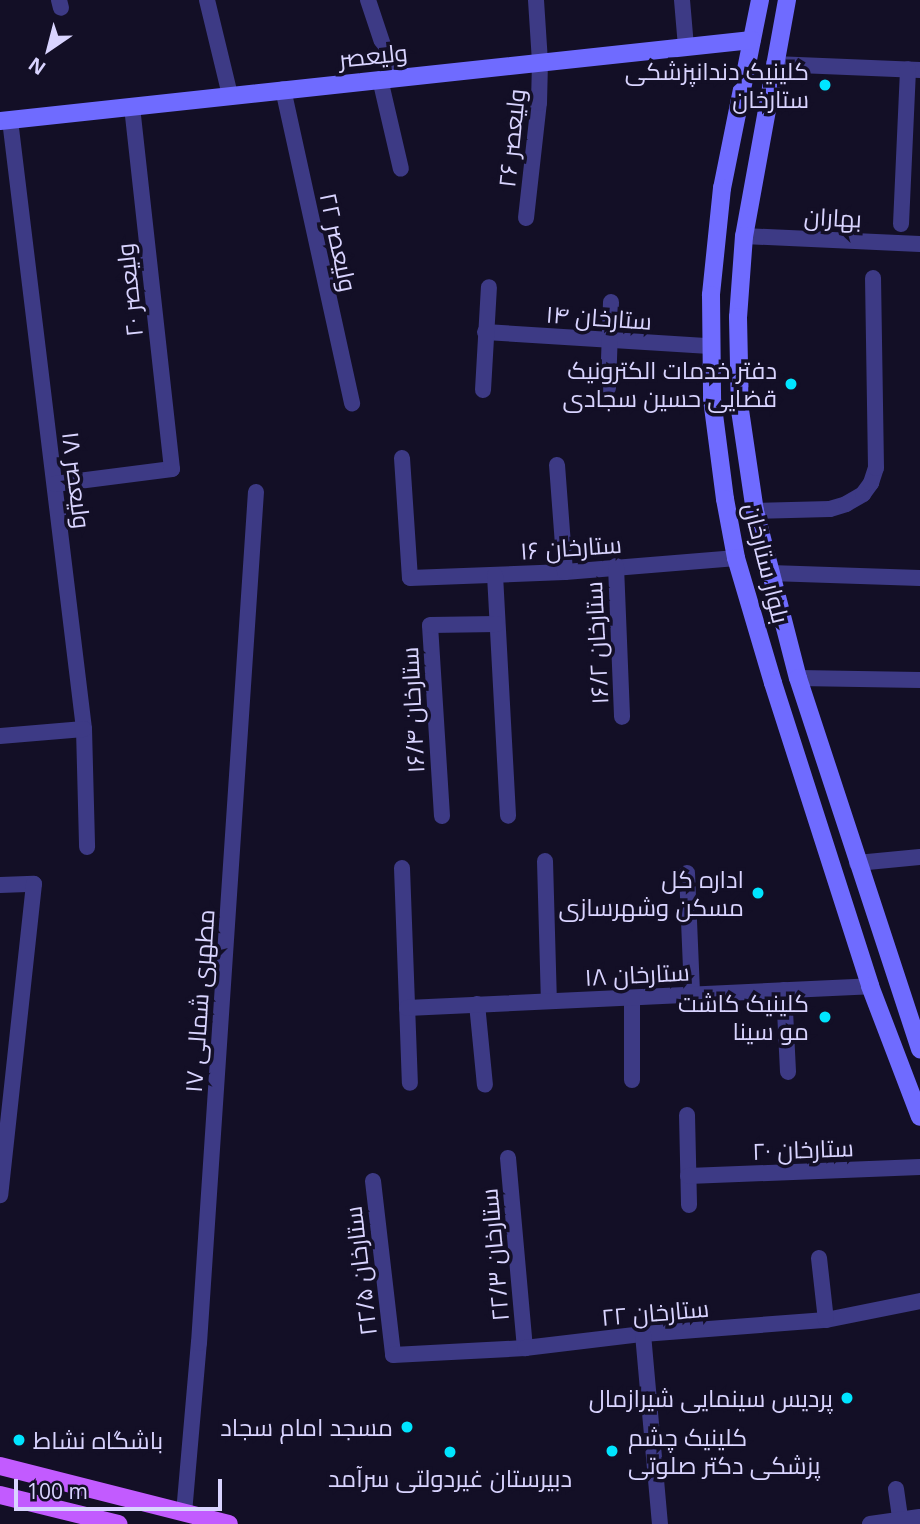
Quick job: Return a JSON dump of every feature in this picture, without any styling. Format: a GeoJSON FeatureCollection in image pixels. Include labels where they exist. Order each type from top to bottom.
{"type":"FeatureCollection","features":[{"type":"Feature","properties":{"kind":"main road","name":"بلوار ستارخان"},"geometry":{"type":"LineString","coordinates":[[760,0],[722,188],[711,295],[712,399],[736,558],[870,986],[920,1117]]}},
{"type":"Feature","properties":{"kind":"main road","name":"بلوار ستارخان"},"geometry":{"type":"LineString","coordinates":[[786,0],[744,236],[737,317],[740,410],[755,511],[798,678],[920,1050]]}},
{"type":"Feature","properties":{"kind":"main road","name":"ولیعصر"},"geometry":{"type":"LineString","coordinates":[[5,121],[752,40]]}},
{"type":"Feature","properties":{"kind":"main road"},"geometry":{"type":"LineString","coordinates":[[0,1466],[229,1524]]}},
{"type":"Feature","properties":{"kind":"main road"},"geometry":{"type":"LineString","coordinates":[[0,1495],[118,1524]]}},
{"type":"Feature","properties":{"kind":"street"},"geometry":{"type":"LineString","coordinates":[[207,0],[230,95]]}},
{"type":"Feature","properties":{"kind":"street"},"geometry":{"type":"LineString","coordinates":[[369,0],[387,78],[401,169]]}},
{"type":"Feature","properties":{"kind":"street","name":"۲۶ ولیعصر"},"geometry":{"type":"LineString","coordinates":[[526,218],[540,62],[536,0]]}},
{"type":"Feature","properties":{"kind":"street"},"geometry":{"type":"LineString","coordinates":[[682,0],[686,47]]}},
{"type":"Feature","properties":{"kind":"street"},"geometry":{"type":"LineString","coordinates":[[774,64],[914,70],[901,224]]}},
{"type":"Feature","properties":{"kind":"street","name":"۲۲ ولیعصر"},"geometry":{"type":"LineString","coordinates":[[283,89],[352,404]]}},
{"type":"Feature","properties":{"kind":"street","name":"۲۰ ولیعصر"},"geometry":{"type":"LineString","coordinates":[[55,484],[172,469],[132,106]]}},
{"type":"Feature","properties":{"kind":"street","name":"۱۸ ولیعصر"},"geometry":{"type":"LineString","coordinates":[[5,121],[55,484],[84,729],[87,847]]}},
{"type":"Feature","properties":{"kind":"street","name":"بهاران"},"geometry":{"type":"LineString","coordinates":[[744,236],[920,244]]}},
{"type":"Feature","properties":{"kind":"street"},"geometry":{"type":"LineString","coordinates":[[755,511],[830,509],[855,499],[871,483],[876,468],[873,278]]}},
{"type":"Feature","properties":{"kind":"street"},"geometry":{"type":"LineString","coordinates":[[483,390],[489,286]]}},
{"type":"Feature","properties":{"kind":"street"},"geometry":{"type":"LineString","coordinates":[[608,388],[611,302]]}},
{"type":"Feature","properties":{"kind":"street","name":"۱۴ ستارخان"},"geometry":{"type":"LineString","coordinates":[[485,332],[609,342],[710,346]]}},
{"type":"Feature","properties":{"kind":"street","name":"۱۶ ستارخان"},"geometry":{"type":"LineString","coordinates":[[402,458],[410,578],[565,572],[736,558]]}},
{"type":"Feature","properties":{"kind":"street"},"geometry":{"type":"LineString","coordinates":[[557,465],[565,572]]}},
{"type":"Feature","properties":{"kind":"street","name":"۱۷ مطهری شمالی"},"geometry":{"type":"LineString","coordinates":[[184,1513],[200,1329],[256,492]]}},
{"type":"Feature","properties":{"kind":"street","name":"۱۶/۲ ستارخان"},"geometry":{"type":"LineString","coordinates":[[616,566],[622,717]]}},
{"type":"Feature","properties":{"kind":"street"},"geometry":{"type":"LineString","coordinates":[[770,573],[920,578]]}},
{"type":"Feature","properties":{"kind":"street"},"geometry":{"type":"LineString","coordinates":[[495,575],[508,816]]}},
{"type":"Feature","properties":{"kind":"street","name":"۱۶/۴ ستارخان"},"geometry":{"type":"LineString","coordinates":[[442,816],[430,625],[497,624]]}},
{"type":"Feature","properties":{"kind":"street"},"geometry":{"type":"LineString","coordinates":[[798,678],[920,680]]}},
{"type":"Feature","properties":{"kind":"street"},"geometry":{"type":"LineString","coordinates":[[8,735],[84,729]]}},
{"type":"Feature","properties":{"kind":"street"},"geometry":{"type":"LineString","coordinates":[[857,863],[920,857]]}},
{"type":"Feature","properties":{"kind":"street"},"geometry":{"type":"LineString","coordinates":[[545,861],[549,1001]]}},
{"type":"Feature","properties":{"kind":"street"},"geometry":{"type":"LineString","coordinates":[[402,868],[410,1083]]}},
{"type":"Feature","properties":{"kind":"street"},"geometry":{"type":"LineString","coordinates":[[687,873],[692,994]]}},
{"type":"Feature","properties":{"kind":"street"},"geometry":{"type":"LineString","coordinates":[[0,885],[34,884],[0,1195]]}},
{"type":"Feature","properties":{"kind":"street","name":"۱۸ ستارخان"},"geometry":{"type":"LineString","coordinates":[[407,1008],[870,986]]}},
{"type":"Feature","properties":{"kind":"street"},"geometry":{"type":"LineString","coordinates":[[784,990],[788,1072]]}},
{"type":"Feature","properties":{"kind":"street"},"geometry":{"type":"LineString","coordinates":[[632,998],[632,1080]]}},
{"type":"Feature","properties":{"kind":"street"},"geometry":{"type":"LineString","coordinates":[[477,1004],[485,1085]]}},
{"type":"Feature","properties":{"kind":"street"},"geometry":{"type":"LineString","coordinates":[[687,1115],[689,1205]]}},
{"type":"Feature","properties":{"kind":"street","name":"۲۲/۳ ستارخان"},"geometry":{"type":"LineString","coordinates":[[508,1158],[524,1348]]}},
{"type":"Feature","properties":{"kind":"street","name":"۲۰ ستارخان"},"geometry":{"type":"LineString","coordinates":[[688,1176],[920,1167]]}},
{"type":"Feature","properties":{"kind":"street","name":"۲۲/۵ ستارخان"},"geometry":{"type":"LineString","coordinates":[[373,1181],[393,1355]]}},
{"type":"Feature","properties":{"kind":"street"},"geometry":{"type":"LineString","coordinates":[[819,1258],[826,1320]]}},
{"type":"Feature","properties":{"kind":"street","name":"۲۲ ستارخان"},"geometry":{"type":"LineString","coordinates":[[393,1355],[524,1348],[643,1334],[826,1320],[920,1301]]}},
{"type":"Feature","properties":{"kind":"street"},"geometry":{"type":"LineString","coordinates":[[643,1334],[660,1524]]}},
{"type":"Feature","properties":{"kind":"street"},"geometry":{"type":"LineString","coordinates":[[896,1489],[900,1519]]}},
{"type":"Feature","properties":{"kind":"street"},"geometry":{"type":"LineString","coordinates":[[870,1524],[920,1517]]}},
{"type":"Feature","properties":{"kind":"place","name":"کلینیک دندانپزشکی ستارخان"},"geometry":{"type":"Point","coordinates":[825,85]}},
{"type":"Feature","properties":{"kind":"place","name":"دفتر خدمات الکترونیک قضایی حسین سجادی"},"geometry":{"type":"Point","coordinates":[791,384]}},
{"type":"Feature","properties":{"kind":"place","name":"اداره کل مسکن وشهرسازی"},"geometry":{"type":"Point","coordinates":[758,893]}},
{"type":"Feature","properties":{"kind":"place","name":"کلینیک کاشت مو سینا"},"geometry":{"type":"Point","coordinates":[825,1017]}},
{"type":"Feature","properties":{"kind":"place","name":"پردیس سینمایی شیرازمال"},"geometry":{"type":"Point","coordinates":[847,1398]}},
{"type":"Feature","properties":{"kind":"place","name":"مسجد امام سجاد"},"geometry":{"type":"Point","coordinates":[407,1427]}},
{"type":"Feature","properties":{"kind":"place","name":"باشگاه نشاط"},"geometry":{"type":"Point","coordinates":[19,1440]}},
{"type":"Feature","properties":{"kind":"place","name":"کلینیک چشم پزشکی دکتر صلوتی"},"geometry":{"type":"Point","coordinates":[612,1451]}},
{"type":"Feature","properties":{"kind":"place","name":"دبیرستان غیردولتی سرآمد"},"geometry":{"type":"Point","coordinates":[450,1452]}}]}
